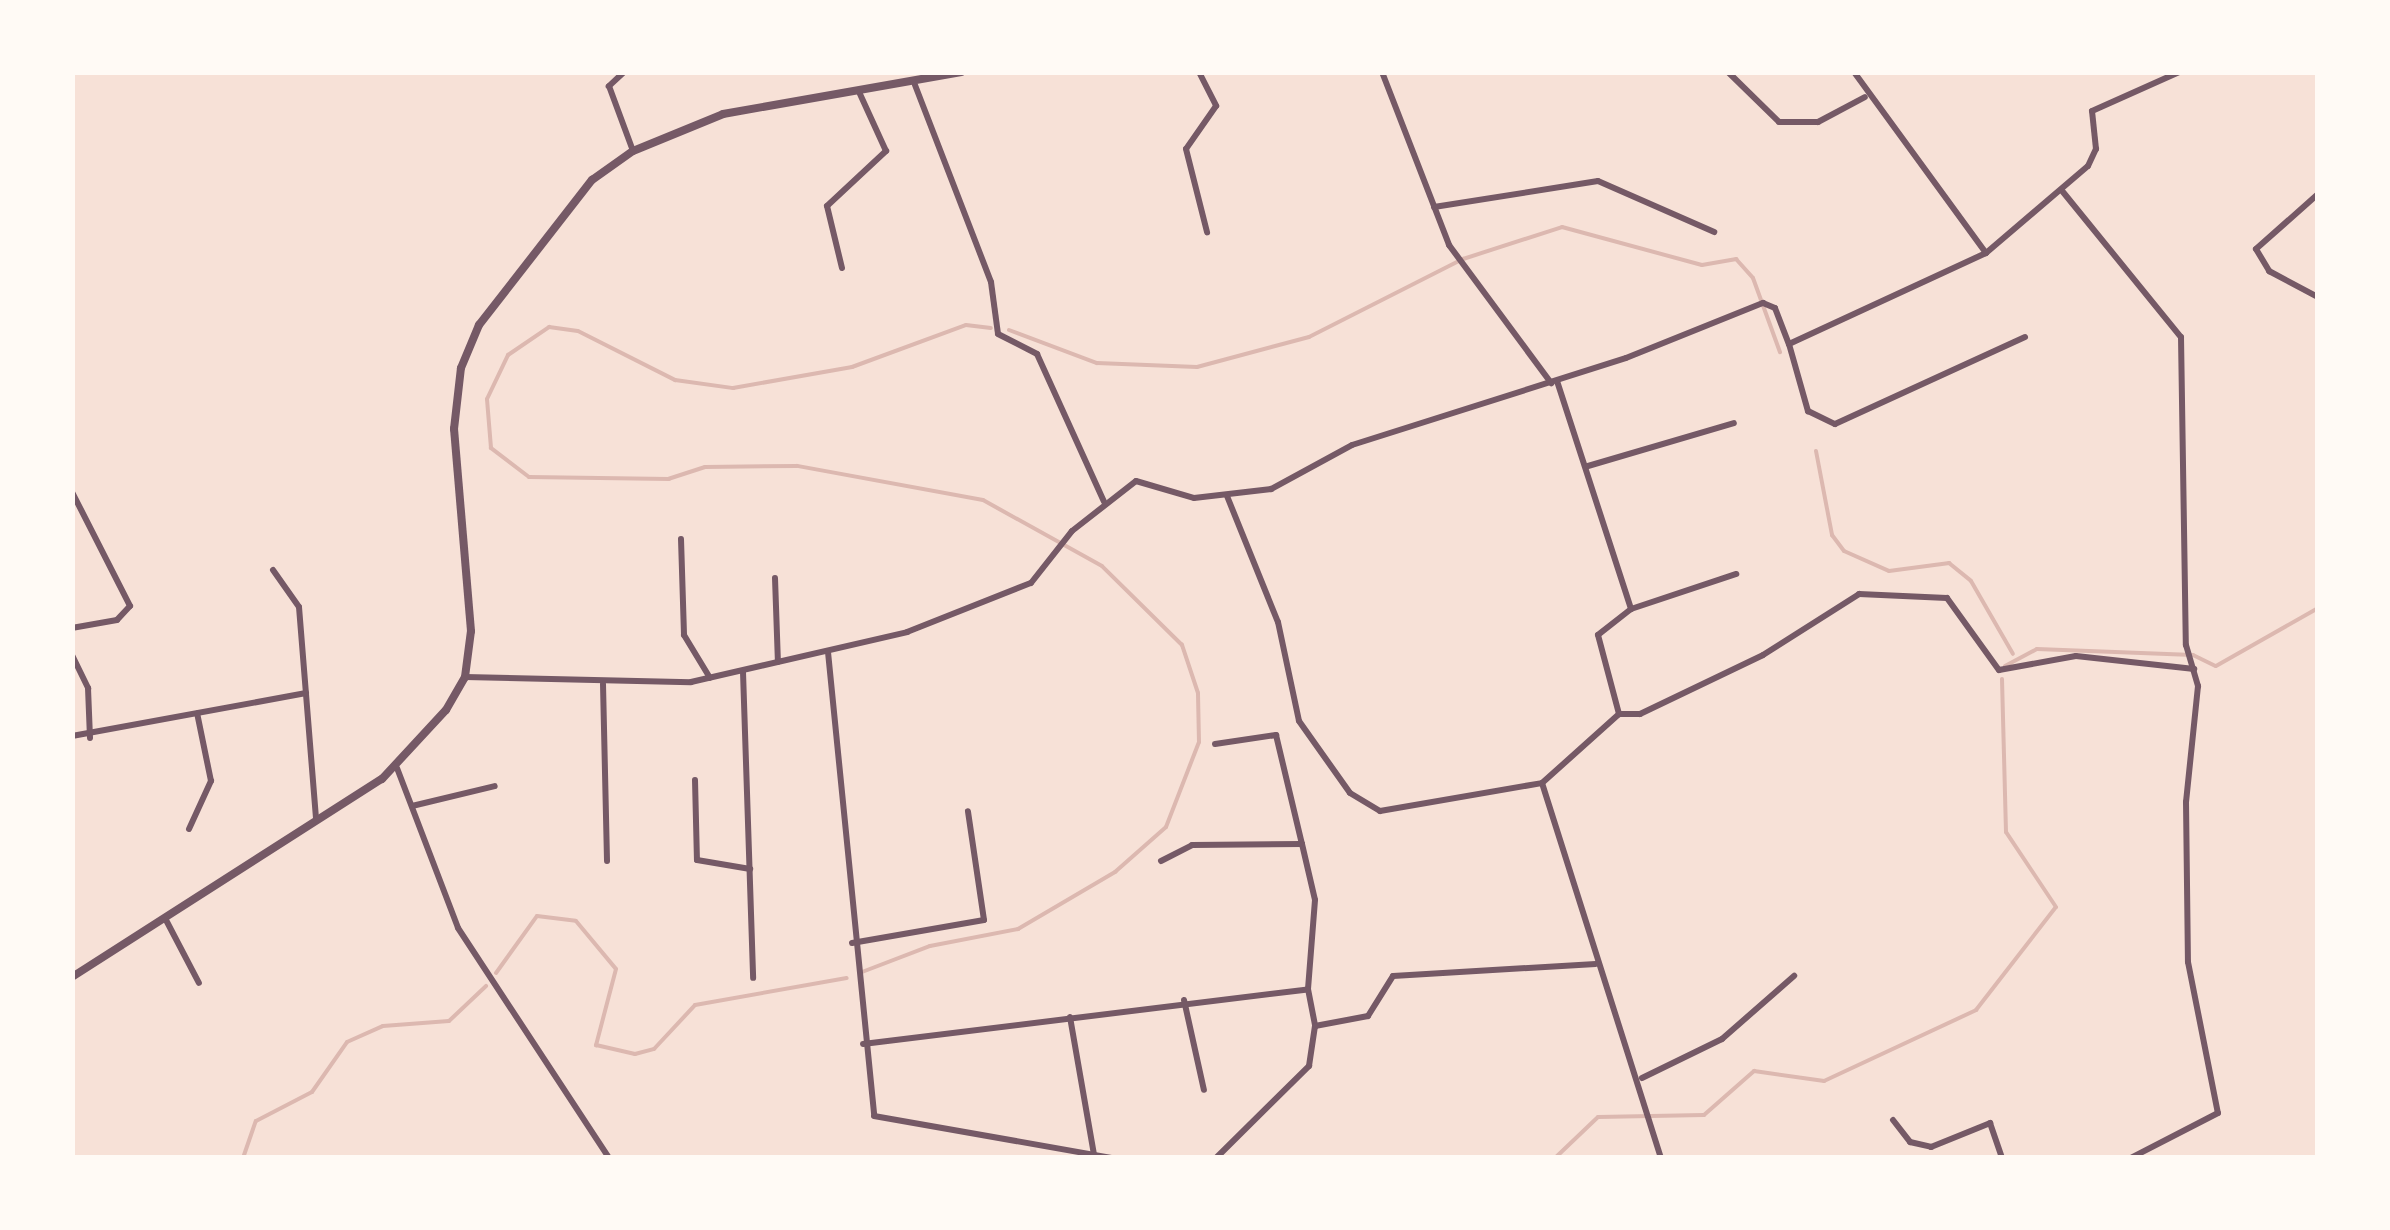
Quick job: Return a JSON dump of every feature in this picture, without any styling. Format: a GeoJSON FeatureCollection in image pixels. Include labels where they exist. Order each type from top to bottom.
{"type":"FeatureCollection","features":[{"type":"Feature","properties":{"kind":"street"},"geometry":{"type":"LineString","coordinates":[[624,72],[609,86],[633,151]]}},
{"type":"Feature","properties":{"kind":"street"},"geometry":{"type":"LineString","coordinates":[[72,977],[397,768],[465,676],[471,606],[454,429],[464,355],[578,195],[633,151],[723,114],[916,85],[961,72]]}},
{"type":"Feature","properties":{"kind":"street"},"geometry":{"type":"LineString","coordinates":[[1199,72],[1216,106],[1186,149],[1207,232]]}},
{"type":"Feature","properties":{"kind":"street"},"geometry":{"type":"LineString","coordinates":[[1382,72],[1450,244],[1554,382],[1588,466],[1631,609]]}},
{"type":"Feature","properties":{"kind":"street"},"geometry":{"type":"LineString","coordinates":[[1728,72],[1779,122],[1818,122],[1865,97]]}},
{"type":"Feature","properties":{"kind":"street"},"geometry":{"type":"LineString","coordinates":[[1854,72],[1865,97],[1986,254]]}},
{"type":"Feature","properties":{"kind":"street"},"geometry":{"type":"LineString","coordinates":[[1789,344],[1986,254],[2063,192],[2095,153],[2092,111],[2158,76],[2179,72]]}},
{"type":"Feature","properties":{"kind":"street"},"geometry":{"type":"LineString","coordinates":[[916,85],[991,282],[998,334],[1037,354],[1104,502]]}},
{"type":"Feature","properties":{"kind":"street"},"geometry":{"type":"LineString","coordinates":[[842,268],[827,206],[886,150],[860,94]]}},
{"type":"Feature","properties":{"kind":"street"},"geometry":{"type":"LineString","coordinates":[[1434,207],[1598,181],[1714,232]]}},
{"type":"Feature","properties":{"kind":"street"},"geometry":{"type":"LineString","coordinates":[[2063,192],[2179,328],[2186,645],[2192,664],[2188,962],[2218,1113],[2131,1158]]}},
{"type":"Feature","properties":{"kind":"street"},"geometry":{"type":"LineString","coordinates":[[2318,194],[2256,249],[2270,271],[2318,297]]}},
{"type":"Feature","properties":{"kind":"street"},"geometry":{"type":"LineString","coordinates":[[465,676],[603,684],[710,678],[828,652],[988,606],[1038,578],[1065,539],[1104,502],[1144,479],[1194,498],[1271,489],[1352,445],[1554,382],[1757,305],[1768,304],[1789,344],[1808,411],[1835,424],[2025,337]]}},
{"type":"Feature","properties":{"kind":"street"},"geometry":{"type":"LineString","coordinates":[[1588,466],[1734,423]]}},
{"type":"Feature","properties":{"kind":"street"},"geometry":{"type":"LineString","coordinates":[[72,492],[130,606],[123,617],[72,628]]}},
{"type":"Feature","properties":{"kind":"street"},"geometry":{"type":"LineString","coordinates":[[1227,496],[1278,622],[1299,721],[1350,793],[1380,811],[1542,783],[1619,714],[1640,714],[1763,655],[1859,594],[1946,598],[1999,670],[2076,656],[2192,664]]}},
{"type":"Feature","properties":{"kind":"street"},"geometry":{"type":"LineString","coordinates":[[681,539],[684,635],[710,678]]}},
{"type":"Feature","properties":{"kind":"street"},"geometry":{"type":"LineString","coordinates":[[273,570],[299,607],[316,817]]}},
{"type":"Feature","properties":{"kind":"street"},"geometry":{"type":"LineString","coordinates":[[1619,714],[1598,635],[1631,609],[1736,574]]}},
{"type":"Feature","properties":{"kind":"street"},"geometry":{"type":"LineString","coordinates":[[774,578],[778,662]]}},
{"type":"Feature","properties":{"kind":"street"},"geometry":{"type":"LineString","coordinates":[[828,652],[852,944],[874,1116],[1111,1158]]}},
{"type":"Feature","properties":{"kind":"street"},"geometry":{"type":"LineString","coordinates":[[72,656],[88,688],[90,738]]}},
{"type":"Feature","properties":{"kind":"street"},"geometry":{"type":"LineString","coordinates":[[743,672],[753,978]]}},
{"type":"Feature","properties":{"kind":"street"},"geometry":{"type":"LineString","coordinates":[[603,684],[607,861]]}},
{"type":"Feature","properties":{"kind":"street"},"geometry":{"type":"LineString","coordinates":[[72,736],[90,738],[306,693]]}},
{"type":"Feature","properties":{"kind":"street"},"geometry":{"type":"LineString","coordinates":[[188,829],[211,781],[197,713]]}},
{"type":"Feature","properties":{"kind":"street"},"geometry":{"type":"LineString","coordinates":[[1216,744],[1276,735],[1315,900],[1308,989],[1315,1026],[1309,1066],[1216,1158]]}},
{"type":"Feature","properties":{"kind":"street"},"geometry":{"type":"LineString","coordinates":[[397,768],[458,928],[605,1156]]}},
{"type":"Feature","properties":{"kind":"street"},"geometry":{"type":"LineString","coordinates":[[695,780],[697,860],[750,869]]}},
{"type":"Feature","properties":{"kind":"street"},"geometry":{"type":"LineString","coordinates":[[1542,783],[1596,964],[1642,1078],[1649,1126],[1661,1158]]}},
{"type":"Feature","properties":{"kind":"street"},"geometry":{"type":"LineString","coordinates":[[412,806],[494,786]]}},
{"type":"Feature","properties":{"kind":"street"},"geometry":{"type":"LineString","coordinates":[[852,944],[986,918],[968,811]]}},
{"type":"Feature","properties":{"kind":"street"},"geometry":{"type":"LineString","coordinates":[[1161,861],[1192,846],[1302,844]]}},
{"type":"Feature","properties":{"kind":"street"},"geometry":{"type":"LineString","coordinates":[[166,920],[199,983]]}},
{"type":"Feature","properties":{"kind":"street"},"geometry":{"type":"LineString","coordinates":[[1315,1026],[1368,1016],[1393,976],[1596,964]]}},
{"type":"Feature","properties":{"kind":"street"},"geometry":{"type":"LineString","coordinates":[[1642,1078],[1722,1039],[1794,976]]}},
{"type":"Feature","properties":{"kind":"street"},"geometry":{"type":"LineString","coordinates":[[863,1044],[1184,1000],[1308,989]]}},
{"type":"Feature","properties":{"kind":"street"},"geometry":{"type":"LineString","coordinates":[[1184,1000],[1204,1090]]}},
{"type":"Feature","properties":{"kind":"street"},"geometry":{"type":"LineString","coordinates":[[1070,1016],[1094,1154]]}},
{"type":"Feature","properties":{"kind":"street"},"geometry":{"type":"LineString","coordinates":[[1894,1120],[1906,1140],[1931,1147],[1990,1122],[2002,1158]]}},
{"type":"Feature","properties":{"kind":"street"},"geometry":{"type":"LineString","coordinates":[[178,1158],[210,1150],[213,1158]]}},
{"type":"Feature","properties":{"kind":"waterway"},"geometry":{"type":"LineString","coordinates":[[1009,330],[1097,363],[1197,367],[1309,337],[1463,259],[1562,227],[1702,265],[1736,259],[1753,278],[1780,352]]}},
{"type":"Feature","properties":{"kind":"waterway"},"geometry":{"type":"LineString","coordinates":[[862,972],[930,946],[1018,929],[1115,872],[1166,827],[1199,742],[1198,693],[1182,645],[1102,566],[983,500],[797,466],[705,467],[669,479],[529,477],[491,448],[487,399],[508,355],[549,327],[578,331],[675,380],[733,388],[852,367],[966,325],[991,328]]}},
{"type":"Feature","properties":{"kind":"waterway"},"geometry":{"type":"LineString","coordinates":[[1816,451],[1832,535],[1844,551],[1889,571],[1949,563],[1971,581],[2013,654]]}},
{"type":"Feature","properties":{"kind":"waterway"},"geometry":{"type":"LineString","coordinates":[[2005,666],[2037,649],[2193,655],[2216,666],[2318,608]]}},
{"type":"Feature","properties":{"kind":"waterway"},"geometry":{"type":"LineString","coordinates":[[1555,1158],[1598,1117],[1704,1115],[1754,1071],[1824,1081],[1976,1010],[2056,907],[2006,832],[2002,679]]}},
{"type":"Feature","properties":{"kind":"waterway"},"geometry":{"type":"LineString","coordinates":[[496,973],[537,916],[576,921],[616,969],[596,1045],[635,1054],[654,1049],[695,1005],[847,978]]}},
{"type":"Feature","properties":{"kind":"waterway"},"geometry":{"type":"LineString","coordinates":[[243,1158],[256,1121],[312,1092],[347,1042],[383,1026],[449,1021],[486,986]]}}]}
